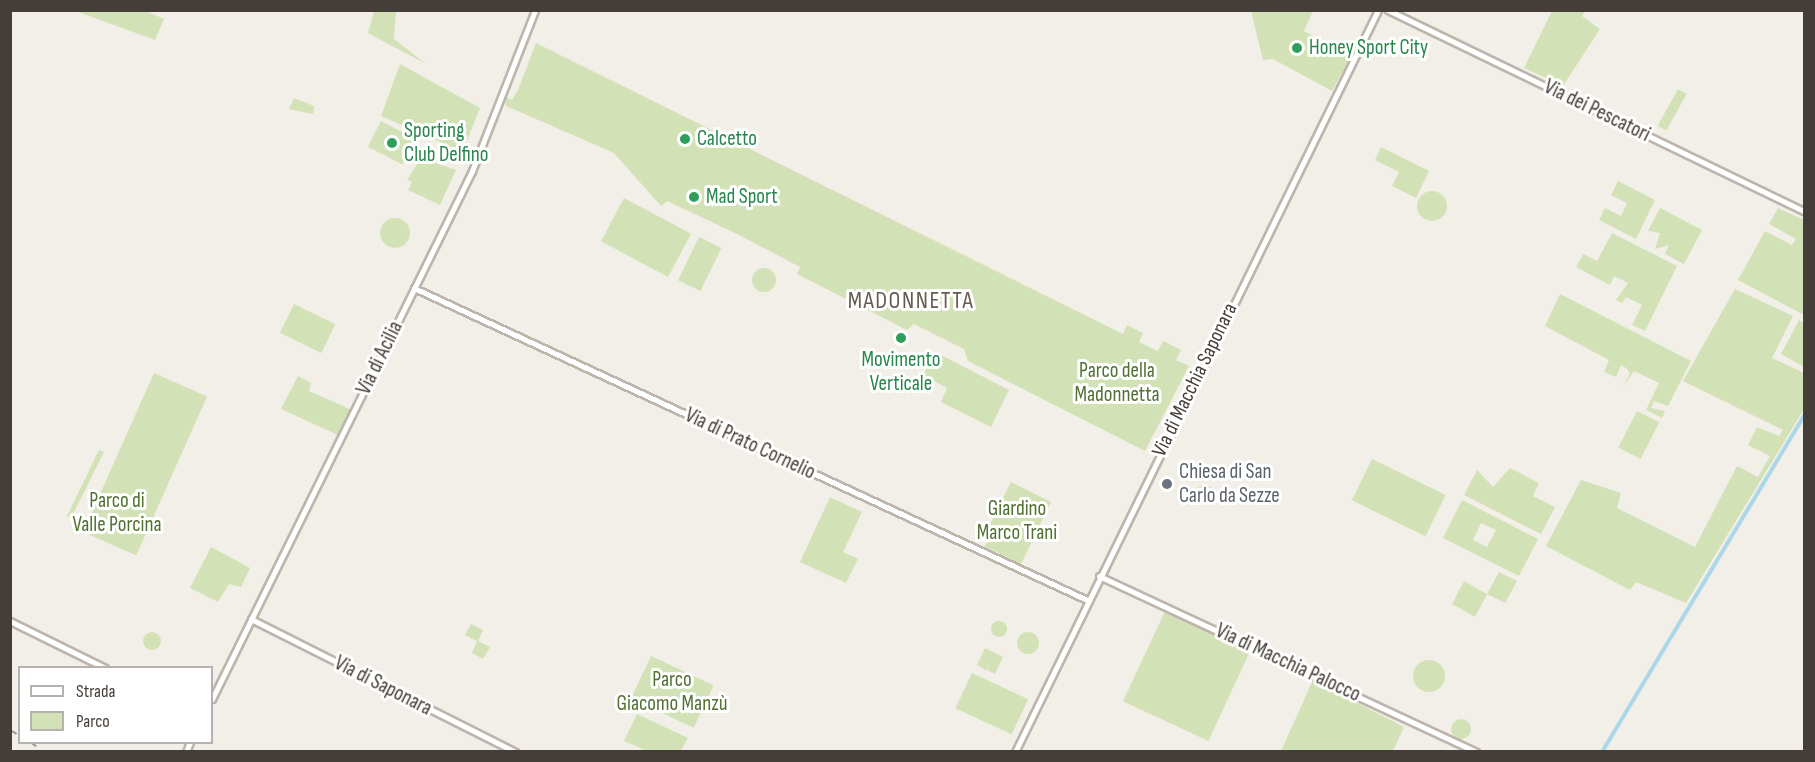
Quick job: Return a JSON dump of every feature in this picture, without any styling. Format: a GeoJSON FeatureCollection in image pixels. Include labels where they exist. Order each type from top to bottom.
{"type":"FeatureCollection","features":[{"type":"Feature","properties":{"kind":"street","name":"Via di Acilia"},"geometry":{"type":"LineString","coordinates":[[214,689],[251,619],[472,171],[535,10]]}},
{"type":"Feature","properties":{"kind":"street","name":"Via di Macchia Saponara"},"geometry":{"type":"LineString","coordinates":[[1015,751],[1378,10]]}},
{"type":"Feature","properties":{"kind":"street","name":"Via dei Pescatori"},"geometry":{"type":"LineString","coordinates":[[1388,10],[1804,211]]}},
{"type":"Feature","properties":{"kind":"street","name":"Via di Prato Cornelio"},"geometry":{"type":"LineString","coordinates":[[414,288],[1087,600]]}},
{"type":"Feature","properties":{"kind":"street","name":"Via di Macchia Palocco"},"geometry":{"type":"LineString","coordinates":[[1099,576],[1476,752]]}},
{"type":"Feature","properties":{"kind":"street","name":"Via di Saponara"},"geometry":{"type":"LineString","coordinates":[[251,619],[515,752]]}},
{"type":"Feature","properties":{"kind":"street"},"geometry":{"type":"LineString","coordinates":[[10,621],[101,666]]}},
{"type":"Feature","properties":{"kind":"green space"},"geometry":{"type":"Polygon","coordinates":[[[76,11],[146,11],[164,19],[155,40],[76,11]]]}},
{"type":"Feature","properties":{"kind":"green space"},"geometry":{"type":"Polygon","coordinates":[[[374,11],[396,11],[394,39],[426,64],[368,33],[374,11]]]}},
{"type":"Feature","properties":{"kind":"green space","name":"Honey Sport City"},"geometry":{"type":"Polygon","coordinates":[[[1251,11],[1313,11],[1304,31],[1351,56],[1332,91],[1273,59],[1263,60],[1251,11]]]}},
{"type":"Feature","properties":{"kind":"green space"},"geometry":{"type":"Polygon","coordinates":[[[1552,11],[1585,11],[1582,16],[1600,29],[1563,86],[1524,68],[1552,11]]]}},
{"type":"Feature","properties":{"kind":"green space","name":"Parco della Madonnetta"},"geometry":{"type":"Polygon","coordinates":[[[536,43],[1123,334],[1127,325],[1143,333],[1139,342],[1153,349],[1158,351],[1163,341],[1181,350],[1176,360],[1189,366],[1145,451],[968,361],[964,349],[914,324],[907,330],[797,274],[800,267],[735,233],[667,201],[661,206],[614,153],[506,106],[505,97],[512,100],[518,90],[536,43]]]}},
{"type":"Feature","properties":{"kind":"green space"},"geometry":{"type":"Polygon","coordinates":[[[400,64],[480,108],[464,148],[456,149],[381,116],[400,64]]]}},
{"type":"Feature","properties":{"kind":"green space"},"geometry":{"type":"Polygon","coordinates":[[[1678,89],[1687,94],[1666,131],[1658,126],[1678,89]]]}},
{"type":"Feature","properties":{"kind":"green space"},"geometry":{"type":"Polygon","coordinates":[[[294,98],[314,106],[313,114],[289,109],[294,98]]]}},
{"type":"Feature","properties":{"kind":"green space","name":"Sporting Club Delfino"},"geometry":{"type":"Polygon","coordinates":[[[381,121],[416,139],[403,165],[368,147],[381,121]]]}},
{"type":"Feature","properties":{"kind":"green space"},"geometry":{"type":"Polygon","coordinates":[[[1381,147],[1429,171],[1416,198],[1392,186],[1399,172],[1375,160],[1381,147]]]}},
{"type":"Feature","properties":{"kind":"green space"},"geometry":{"type":"Polygon","coordinates":[[[421,158],[456,170],[440,205],[408,190],[412,182],[407,180],[421,158]]]}},
{"type":"Feature","properties":{"kind":"green space"},"geometry":{"type":"Polygon","coordinates":[[[1618,181],[1655,200],[1636,239],[1599,220],[1605,208],[1621,216],[1627,203],[1611,195],[1618,181]]]}},
{"type":"Feature","properties":{"kind":"green space"},"geometry":{"type":"Polygon","coordinates":[[[1432,191],[1443,195],[1447,206],[1443,217],[1432,221],[1421,217],[1417,206],[1421,195],[1432,191]]]}},
{"type":"Feature","properties":{"kind":"green space"},"geometry":{"type":"Polygon","coordinates":[[[624,198],[691,234],[668,277],[601,241],[624,198]]]}},
{"type":"Feature","properties":{"kind":"green space"},"geometry":{"type":"Polygon","coordinates":[[[1660,208],[1702,230],[1684,264],[1665,254],[1669,245],[1655,249],[1660,233],[1648,231],[1660,208]]]}},
{"type":"Feature","properties":{"kind":"green space"},"geometry":{"type":"Polygon","coordinates":[[[1778,208],[1804,220],[1804,315],[1738,280],[1765,231],[1792,245],[1796,239],[1769,224],[1778,208]]]}},
{"type":"Feature","properties":{"kind":"green space"},"geometry":{"type":"Polygon","coordinates":[[[395,218],[406,222],[410,233],[406,244],[395,248],[384,244],[380,233],[384,222],[395,218]]]}},
{"type":"Feature","properties":{"kind":"green space"},"geometry":{"type":"Polygon","coordinates":[[[1612,233],[1677,266],[1645,331],[1632,325],[1642,305],[1626,297],[1622,303],[1616,300],[1628,283],[1614,276],[1610,285],[1576,267],[1583,254],[1597,261],[1612,233]]]}},
{"type":"Feature","properties":{"kind":"green space"},"geometry":{"type":"Polygon","coordinates":[[[699,237],[721,248],[700,291],[678,280],[699,237]]]}},
{"type":"Feature","properties":{"kind":"green space"},"geometry":{"type":"Polygon","coordinates":[[[764,268],[772,272],[776,280],[772,288],[764,292],[756,288],[752,280],[756,272],[764,268]]]}},
{"type":"Feature","properties":{"kind":"green space"},"geometry":{"type":"Polygon","coordinates":[[[1735,289],[1793,316],[1772,358],[1804,373],[1804,409],[1686,603],[1636,582],[1630,590],[1546,546],[1581,480],[1621,493],[1617,508],[1695,547],[1737,466],[1758,477],[1770,456],[1748,445],[1757,427],[1779,436],[1783,430],[1683,381],[1735,289]]]}},
{"type":"Feature","properties":{"kind":"green space"},"geometry":{"type":"Polygon","coordinates":[[[1560,294],[1691,361],[1668,406],[1654,401],[1651,408],[1665,411],[1662,418],[1646,410],[1659,383],[1634,371],[1623,387],[1630,373],[1626,368],[1621,365],[1616,377],[1604,372],[1609,360],[1545,326],[1560,294]]]}},
{"type":"Feature","properties":{"kind":"green space"},"geometry":{"type":"Polygon","coordinates":[[[294,304],[335,324],[321,353],[280,333],[294,304]]]}},
{"type":"Feature","properties":{"kind":"green space"},"geometry":{"type":"Polygon","coordinates":[[[1799,320],[1804,323],[1804,367],[1781,354],[1799,320]]]}},
{"type":"Feature","properties":{"kind":"green space"},"geometry":{"type":"Polygon","coordinates":[[[935,352],[1009,390],[991,427],[941,402],[947,388],[923,375],[935,352]]]}},
{"type":"Feature","properties":{"kind":"green space","name":"Parco di Valle Porcina"},"geometry":{"type":"Polygon","coordinates":[[[154,373],[207,397],[136,556],[83,532],[154,373]]]}},
{"type":"Feature","properties":{"kind":"green space"},"geometry":{"type":"Polygon","coordinates":[[[298,376],[311,383],[309,391],[354,411],[342,437],[281,409],[298,376]]]}},
{"type":"Feature","properties":{"kind":"green space"},"geometry":{"type":"Polygon","coordinates":[[[1637,411],[1659,422],[1641,459],[1618,448],[1637,411]]]}},
{"type":"Feature","properties":{"kind":"green space"},"geometry":{"type":"Polygon","coordinates":[[[99,450],[104,452],[71,518],[67,516],[99,450]]]}},
{"type":"Feature","properties":{"kind":"green space"},"geometry":{"type":"Polygon","coordinates":[[[1372,459],[1446,495],[1426,536],[1352,500],[1372,459]]]}},
{"type":"Feature","properties":{"kind":"green space"},"geometry":{"type":"Polygon","coordinates":[[[1510,468],[1539,483],[1533,496],[1555,507],[1541,534],[1464,495],[1477,470],[1493,487],[1510,468]]]}},
{"type":"Feature","properties":{"kind":"green space","name":"Giardino Marco Trani"},"geometry":{"type":"Polygon","coordinates":[[[1011,482],[1051,502],[1021,564],[984,546],[994,537],[989,526],[1011,482]]]}},
{"type":"Feature","properties":{"kind":"green space"},"geometry":{"type":"Polygon","coordinates":[[[1205,485],[1212,488],[1215,495],[1212,502],[1205,505],[1198,502],[1195,495],[1198,488],[1205,485]]]}},
{"type":"Feature","properties":{"kind":"green space"},"geometry":{"type":"Polygon","coordinates":[[[830,497],[862,512],[843,552],[858,559],[846,583],[800,562],[830,497]]]}},
{"type":"Feature","properties":{"kind":"green space"},"geometry":{"type":"Polygon","coordinates":[[[1462,500],[1538,539],[1519,576],[1443,538],[1462,500]],[[1481,523],[1473,540],[1487,547],[1496,530],[1481,523]]]}},
{"type":"Feature","properties":{"kind":"green space"},"geometry":{"type":"Polygon","coordinates":[[[211,547],[250,568],[241,587],[229,584],[218,602],[190,588],[211,547]]]}},
{"type":"Feature","properties":{"kind":"green space"},"geometry":{"type":"Polygon","coordinates":[[[1499,572],[1517,581],[1505,603],[1487,594],[1499,572]]]}},
{"type":"Feature","properties":{"kind":"green space"},"geometry":{"type":"Polygon","coordinates":[[[1464,581],[1487,594],[1475,617],[1452,604],[1464,581]]]}},
{"type":"Feature","properties":{"kind":"green space"},"geometry":{"type":"Polygon","coordinates":[[[1167,607],[1252,647],[1208,741],[1123,701],[1167,607]]]}},
{"type":"Feature","properties":{"kind":"green space"},"geometry":{"type":"Polygon","coordinates":[[[996,621],[1002,621],[1007,629],[1005,635],[996,637],[991,632],[991,626],[996,621]]]}},
{"type":"Feature","properties":{"kind":"green space"},"geometry":{"type":"Polygon","coordinates":[[[471,624],[483,630],[478,641],[490,647],[483,659],[472,653],[477,641],[465,635],[471,624]]]}},
{"type":"Feature","properties":{"kind":"green space"},"geometry":{"type":"Polygon","coordinates":[[[148,632],[156,632],[161,637],[159,648],[148,650],[143,645],[143,637],[148,632]]]}},
{"type":"Feature","properties":{"kind":"green space"},"geometry":{"type":"Polygon","coordinates":[[[1028,632],[1036,635],[1039,643],[1036,651],[1028,654],[1020,651],[1017,643],[1020,635],[1028,632]]]}},
{"type":"Feature","properties":{"kind":"green space"},"geometry":{"type":"Polygon","coordinates":[[[985,648],[1003,657],[995,674],[987,670],[990,661],[986,670],[977,665],[985,648]]]}},
{"type":"Feature","properties":{"kind":"green space","name":"Parco Giacomo Manzù"},"geometry":{"type":"Polygon","coordinates":[[[651,656],[714,685],[694,728],[631,699],[651,656]]]}},
{"type":"Feature","properties":{"kind":"green space"},"geometry":{"type":"Polygon","coordinates":[[[1429,660],[1440,665],[1445,676],[1440,687],[1429,692],[1418,687],[1413,676],[1418,665],[1429,660]]]}},
{"type":"Feature","properties":{"kind":"green space"},"geometry":{"type":"Polygon","coordinates":[[[972,673],[1028,699],[1012,735],[956,708],[972,673]]]}},
{"type":"Feature","properties":{"kind":"green space"},"geometry":{"type":"Polygon","coordinates":[[[1313,680],[1404,727],[1393,751],[1281,751],[1313,680]]]}},
{"type":"Feature","properties":{"kind":"green space"},"geometry":{"type":"Polygon","coordinates":[[[637,714],[688,738],[681,751],[647,751],[624,741],[637,714]]]}},
{"type":"Feature","properties":{"kind":"green space"},"geometry":{"type":"Polygon","coordinates":[[[1461,719],[1468,722],[1471,729],[1468,736],[1461,739],[1454,736],[1451,729],[1454,722],[1461,719]]]}},
{"type":"Feature","properties":{"kind":"waterway"},"geometry":{"type":"LineString","coordinates":[[1435,36],[1804,215]]}},
{"type":"Feature","properties":{"kind":"waterway"},"geometry":{"type":"LineString","coordinates":[[1602,752],[1804,416]]}},
{"type":"Feature","properties":{"kind":"waterway"},"geometry":{"type":"LineString","coordinates":[[833,478],[884,502]]}},
{"type":"Feature","properties":{"kind":"railway"},"geometry":{"type":"LineString","coordinates":[[10,730],[18,735]]}},
{"type":"Feature","properties":{"kind":"railway"},"geometry":{"type":"LineString","coordinates":[[33,744],[45,752]]}},
{"type":"Feature","properties":{"kind":"place","name":"Honey Sport City"},"geometry":{"type":"Point","coordinates":[1297,48]}},
{"type":"Feature","properties":{"kind":"place","name":"Calcetto"},"geometry":{"type":"Point","coordinates":[685,139]}},
{"type":"Feature","properties":{"kind":"place","name":"Sporting Club Delfino"},"geometry":{"type":"Point","coordinates":[392,143]}},
{"type":"Feature","properties":{"kind":"place","name":"Mad Sport"},"geometry":{"type":"Point","coordinates":[694,197]}},
{"type":"Feature","properties":{"kind":"place","name":"Movimento Verticale"},"geometry":{"type":"Point","coordinates":[901,338]}},
{"type":"Feature","properties":{"kind":"place","name":"Chiesa di San Carlo da Sezze"},"geometry":{"type":"Point","coordinates":[1167,484]}},
{"type":"Feature","properties":{"kind":"district","name":"MADONNETTA"},"geometry":{"type":"Point","coordinates":[911,301]}}]}
